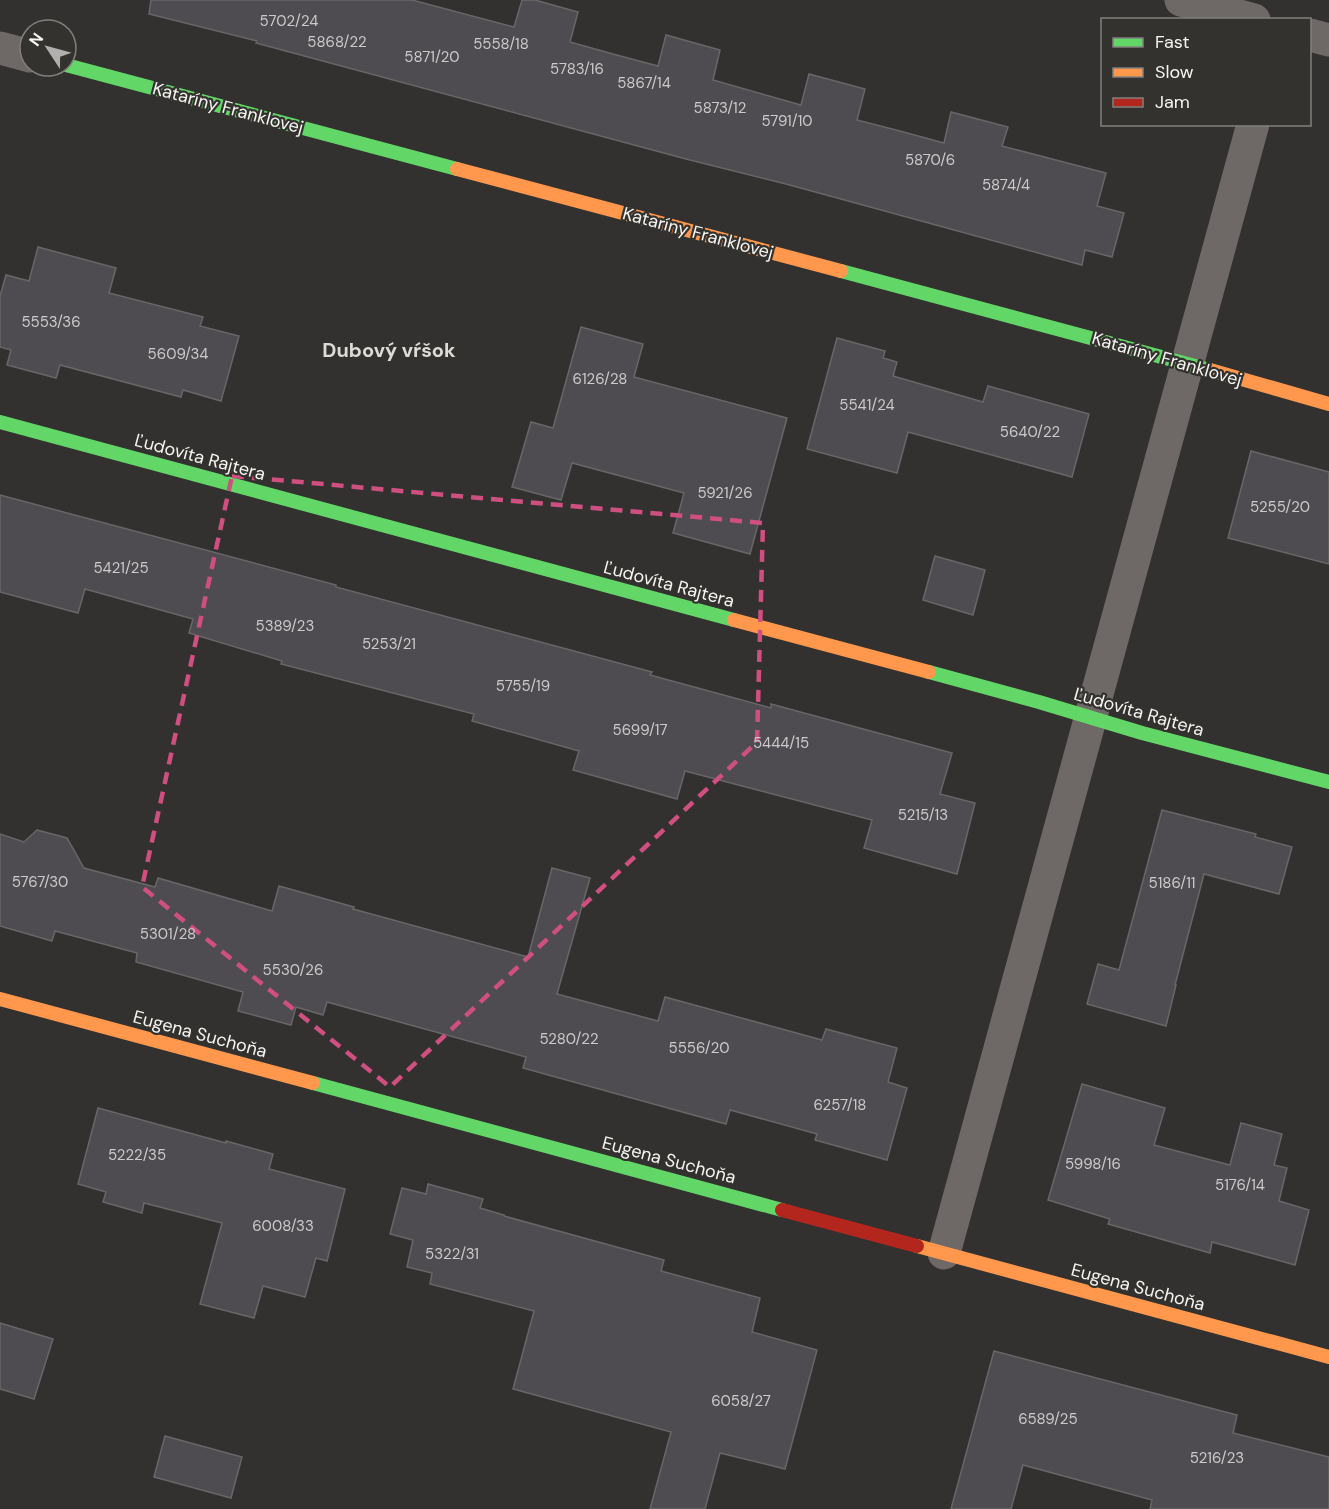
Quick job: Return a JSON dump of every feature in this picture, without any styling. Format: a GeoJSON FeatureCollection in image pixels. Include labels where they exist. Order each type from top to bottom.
{"type":"FeatureCollection","features":[{"type":"Feature","properties":{"kind":"street"},"geometry":{"type":"LineString","coordinates":[[1181,0],[1247,18]]}},
{"type":"Feature","properties":{"kind":"street"},"geometry":{"type":"LineString","coordinates":[[1311,35],[1329,40]]}},
{"type":"Feature","properties":{"kind":"street"},"geometry":{"type":"LineString","coordinates":[[0,48],[18,53]]}},
{"type":"Feature","properties":{"kind":"street","name":"Kataríny Franklovej"},"geometry":{"type":"LineString","coordinates":[[78,68],[1123,346],[1329,404]]}},
{"type":"Feature","properties":{"kind":"street"},"geometry":{"type":"LineString","coordinates":[[944,1253],[1252,126]]}},
{"type":"Feature","properties":{"kind":"street","name":"Ľudovíta Rajtera"},"geometry":{"type":"LineString","coordinates":[[0,422],[1329,782]]}},
{"type":"Feature","properties":{"kind":"street","name":"Eugena Suchoňa"},"geometry":{"type":"LineString","coordinates":[[0,999],[1329,1357]]}},
{"type":"Feature","properties":{"kind":"highlighted area"},"geometry":{"type":"Polygon","coordinates":[[[232,476],[763,523],[757,742],[390,1087],[142,887],[232,476]]]}},
{"type":"Feature","properties":{"kind":"building"},"geometry":{"type":"Polygon","coordinates":[[[151,0],[412,0],[514,27],[522,0],[535,0],[578,12],[570,42],[658,66],[666,35],[720,50],[713,80],[801,105],[809,74],[865,89],[857,120],[944,143],[951,112],[1008,127],[1002,146],[1106,173],[1097,206],[1124,213],[1112,257],[1085,250],[1082,265],[256,43],[257,41],[149,14],[151,0]]]}},
{"type":"Feature","properties":{"kind":"building"},"geometry":{"type":"Polygon","coordinates":[[[38,247],[116,268],[109,293],[203,317],[200,326],[239,336],[221,401],[183,390],[181,397],[60,365],[56,378],[7,365],[11,350],[0,347],[0,296],[6,275],[29,281],[38,247]]]}},
{"type":"Feature","properties":{"kind":"building"},"geometry":{"type":"Polygon","coordinates":[[[581,327],[643,344],[634,377],[787,418],[750,554],[673,533],[684,493],[572,463],[561,500],[512,487],[531,422],[553,428],[581,327]]]}},
{"type":"Feature","properties":{"kind":"building"},"geometry":{"type":"Polygon","coordinates":[[[837,338],[885,351],[883,358],[897,362],[893,376],[983,402],[988,386],[1089,414],[1072,477],[908,432],[897,473],[807,449],[837,338]]]}},
{"type":"Feature","properties":{"kind":"building"},"geometry":{"type":"Polygon","coordinates":[[[1251,451],[1329,472],[1329,564],[1228,538],[1251,451]]]}},
{"type":"Feature","properties":{"kind":"building"},"geometry":{"type":"Polygon","coordinates":[[[0,495],[652,672],[650,675],[771,708],[771,704],[952,753],[940,794],[975,803],[957,874],[864,848],[872,820],[685,771],[677,799],[573,770],[579,751],[472,721],[474,714],[281,664],[282,661],[189,633],[193,619],[85,589],[78,613],[0,592],[0,495]]]}},
{"type":"Feature","properties":{"kind":"building"},"geometry":{"type":"Polygon","coordinates":[[[935,556],[985,570],[973,615],[923,600],[935,556]]]}},
{"type":"Feature","properties":{"kind":"building"},"geometry":{"type":"Polygon","coordinates":[[[1162,810],[1256,834],[1255,837],[1292,847],[1279,894],[1204,874],[1166,1026],[1087,1004],[1098,964],[1119,970],[1162,810]]]}},
{"type":"Feature","properties":{"kind":"building"},"geometry":{"type":"Polygon","coordinates":[[[37,830],[67,838],[84,868],[155,887],[158,878],[272,911],[279,886],[354,907],[353,909],[528,957],[552,868],[590,878],[557,994],[658,1021],[665,997],[822,1040],[826,1029],[897,1048],[888,1082],[907,1088],[887,1160],[815,1140],[817,1134],[730,1110],[726,1124],[523,1068],[526,1057],[327,1002],[323,1015],[296,1007],[291,1025],[238,1011],[243,992],[136,962],[137,953],[55,931],[52,941],[0,926],[0,834],[24,842],[37,830]]]}},
{"type":"Feature","properties":{"kind":"building"},"geometry":{"type":"Polygon","coordinates":[[[1082,1084],[1165,1108],[1154,1145],[1230,1165],[1241,1123],[1282,1134],[1274,1165],[1287,1168],[1279,1201],[1309,1210],[1295,1265],[1212,1242],[1210,1253],[1108,1224],[1110,1219],[1048,1200],[1082,1084]]]}},
{"type":"Feature","properties":{"kind":"building"},"geometry":{"type":"Polygon","coordinates":[[[98,1108],[273,1154],[269,1169],[345,1189],[327,1261],[316,1258],[305,1297],[263,1286],[254,1318],[200,1304],[222,1223],[144,1203],[142,1213],[103,1202],[106,1192],[78,1184],[98,1108]]]}},
{"type":"Feature","properties":{"kind":"building"},"geometry":{"type":"Polygon","coordinates":[[[428,1184],[483,1199],[480,1208],[504,1216],[664,1260],[661,1271],[760,1298],[752,1332],[817,1350],[785,1469],[720,1453],[705,1509],[650,1509],[671,1432],[513,1389],[534,1311],[430,1284],[432,1273],[407,1267],[413,1240],[390,1234],[402,1188],[426,1194],[428,1184]]]}},
{"type":"Feature","properties":{"kind":"building"},"geometry":{"type":"Polygon","coordinates":[[[0,1323],[53,1339],[34,1399],[0,1389],[0,1323]]]}},
{"type":"Feature","properties":{"kind":"building"},"geometry":{"type":"Polygon","coordinates":[[[994,1351],[1237,1415],[1233,1433],[1329,1457],[1329,1509],[1150,1509],[1152,1500],[1023,1465],[1011,1509],[951,1509],[994,1351]]]}},
{"type":"Feature","properties":{"kind":"building"},"geometry":{"type":"Polygon","coordinates":[[[165,1436],[242,1457],[231,1498],[154,1477],[165,1436]]]}},
{"type":"Feature","properties":{"kind":"traffic: fast"},"geometry":{"type":"LineString","coordinates":[[78,68],[457,169]]}},
{"type":"Feature","properties":{"kind":"traffic: fast"},"geometry":{"type":"LineString","coordinates":[[841,271],[1210,370]]}},
{"type":"Feature","properties":{"kind":"traffic: fast"},"geometry":{"type":"LineString","coordinates":[[0,422],[734,620]]}},
{"type":"Feature","properties":{"kind":"traffic: fast"},"geometry":{"type":"LineString","coordinates":[[929,672],[1142,733],[1329,782]]}},
{"type":"Feature","properties":{"kind":"traffic: fast"},"geometry":{"type":"LineString","coordinates":[[313,1083],[782,1210]]}},
{"type":"Feature","properties":{"kind":"traffic: slow"},"geometry":{"type":"LineString","coordinates":[[457,169],[841,271]]}},
{"type":"Feature","properties":{"kind":"traffic: slow"},"geometry":{"type":"LineString","coordinates":[[1210,370],[1329,404]]}},
{"type":"Feature","properties":{"kind":"traffic: slow"},"geometry":{"type":"LineString","coordinates":[[734,620],[929,672]]}},
{"type":"Feature","properties":{"kind":"traffic: slow"},"geometry":{"type":"LineString","coordinates":[[0,999],[313,1083]]}},
{"type":"Feature","properties":{"kind":"traffic: slow"},"geometry":{"type":"LineString","coordinates":[[917,1246],[1329,1357]]}},
{"type":"Feature","properties":{"kind":"traffic: jam"},"geometry":{"type":"LineString","coordinates":[[782,1210],[917,1246]]}},
{"type":"Feature","properties":{"kind":"district","name":"Dubový vŕšok"},"geometry":{"type":"Point","coordinates":[389,350]}}]}
